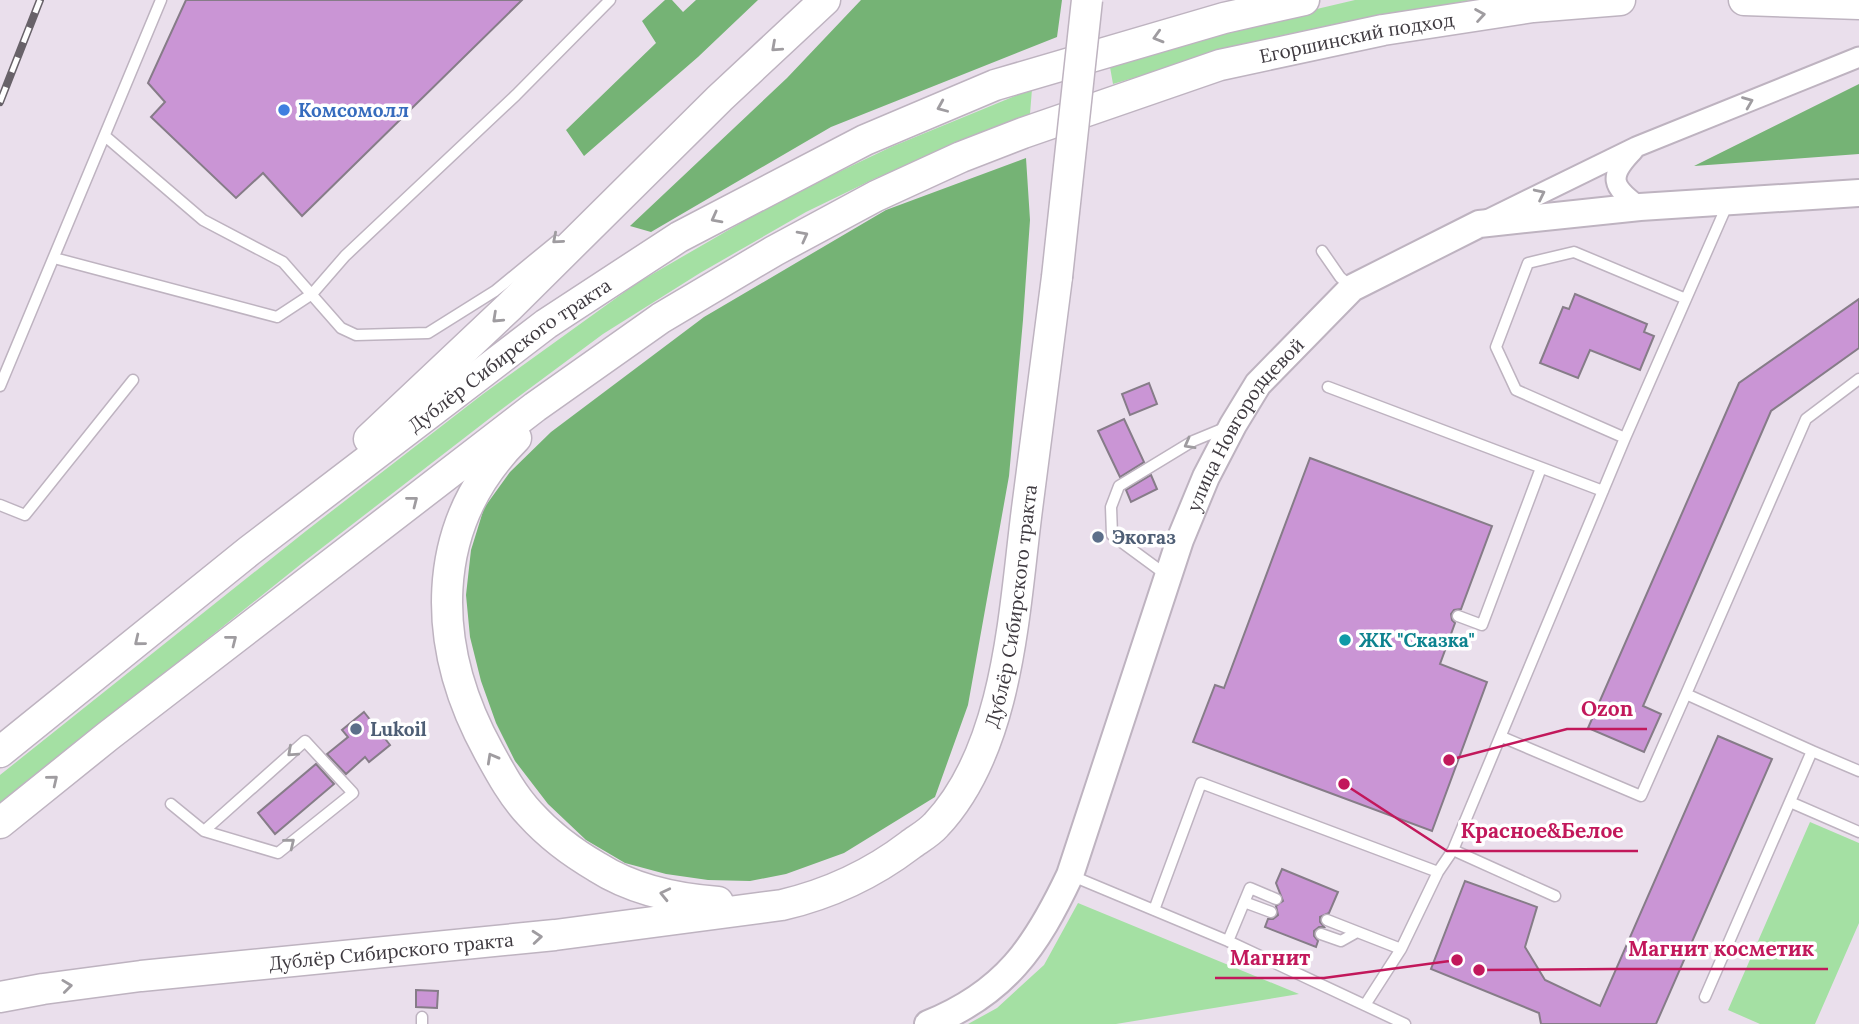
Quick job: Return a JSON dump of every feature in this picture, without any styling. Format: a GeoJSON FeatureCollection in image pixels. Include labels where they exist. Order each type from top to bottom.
{"type":"FeatureCollection","features":[{"type":"Feature","properties":{"kind":"main road"},"geometry":{"type":"LineString","coordinates":[[249,551],[509,307],[720,98],[825,0]]}},
{"type":"Feature","properties":{"kind":"main road","name":"Дублёр Сибирского тракта"},"geometry":{"type":"LineString","coordinates":[[0,998],[43,989],[141,976],[555,935],[782,905],[814,898],[844,885],[896,856],[935,826],[964,786],[980,755],[991,727],[1006,666],[1058,277],[1087,0]]}},
{"type":"Feature","properties":{"kind":"main road","name":"Дублёр Сибирского тракта"},"geometry":{"type":"LineString","coordinates":[[0,752],[249,551],[546,324],[680,237],[865,140],[995,85],[1224,18],[1304,0]]}},
{"type":"Feature","properties":{"kind":"main road","name":"Егоршинский подход"},"geometry":{"type":"LineString","coordinates":[[1220,65],[1383,30],[1533,7],[1620,0]]}},
{"type":"Feature","properties":{"kind":"main road"},"geometry":{"type":"LineString","coordinates":[[1744,0],[1859,4]]}},
{"type":"Feature","properties":{"kind":"main road","name":"Дублёр Сибирского тракта"},"geometry":{"type":"LineString","coordinates":[[0,822],[535,407],[661,318],[774,251],[876,196],[961,157],[1220,65]]}},
{"type":"Feature","properties":{"kind":"main road","name":"Дублёр Сибирского тракта"},"geometry":{"type":"LineString","coordinates":[[774,251],[517,437],[499,455],[470,500],[457,534],[449,562],[446,613],[450,647],[461,691],[478,733],[504,781],[530,814],[567,847],[598,869],[647,890],[700,901],[782,905]]}},
{"type":"Feature","properties":{"kind":"street"},"geometry":{"type":"LineString","coordinates":[[1479,224],[1636,147],[1859,57]]}},
{"type":"Feature","properties":{"kind":"street"},"geometry":{"type":"LineString","coordinates":[[1636,147],[1618,167],[1616,180],[1620,191],[1640,207]]}},
{"type":"Feature","properties":{"kind":"street","name":"улица Новгородцевой"},"geometry":{"type":"LineString","coordinates":[[928,1024],[973,1001],[1002,980],[1026,955],[1051,915],[1070,875],[1180,540],[1206,477],[1258,384],[1352,288],[1479,224],[1640,207],[1859,193]]}},
{"type":"Feature","properties":{"kind":"lane"},"geometry":{"type":"LineString","coordinates":[[0,386],[161,0]]}},
{"type":"Feature","properties":{"kind":"lane"},"geometry":{"type":"LineString","coordinates":[[54,258],[277,317],[312,294],[345,256],[516,95],[610,0]]}},
{"type":"Feature","properties":{"kind":"lane"},"geometry":{"type":"LineString","coordinates":[[585,216],[720,98]]}},
{"type":"Feature","properties":{"kind":"lane"},"geometry":{"type":"LineString","coordinates":[[105,136],[203,220],[283,262],[341,328],[356,335],[428,333],[495,291],[564,234]]}},
{"type":"Feature","properties":{"kind":"lane"},"geometry":{"type":"LineString","coordinates":[[1365,1005],[1401,949],[1438,872],[1453,850],[1625,438],[1728,203]]}},
{"type":"Feature","properties":{"kind":"lane"},"geometry":{"type":"LineString","coordinates":[[1322,251],[1340,277],[1352,288]]}},
{"type":"Feature","properties":{"kind":"lane"},"geometry":{"type":"LineString","coordinates":[[1625,438],[1516,390],[1496,347],[1528,264],[1574,253],[1686,299]]}},
{"type":"Feature","properties":{"kind":"lane"},"geometry":{"type":"LineString","coordinates":[[1502,737],[1641,796],[1806,419],[1859,379]]}},
{"type":"Feature","properties":{"kind":"lane"},"geometry":{"type":"LineString","coordinates":[[0,505],[25,515],[133,380]]}},
{"type":"Feature","properties":{"kind":"lane"},"geometry":{"type":"LineString","coordinates":[[1328,387],[1604,491]]}},
{"type":"Feature","properties":{"kind":"lane"},"geometry":{"type":"LineString","coordinates":[[1168,576],[1112,536],[1111,507],[1119,486],[1193,441],[1233,425]]}},
{"type":"Feature","properties":{"kind":"lane"},"geometry":{"type":"LineString","coordinates":[[1458,616],[1482,625],[1541,468]]}},
{"type":"Feature","properties":{"kind":"lane"},"geometry":{"type":"LineString","coordinates":[[1686,694],[1859,771]]}},
{"type":"Feature","properties":{"kind":"lane"},"geometry":{"type":"LineString","coordinates":[[171,804],[204,831],[278,853],[353,793],[304,741],[204,831]]}},
{"type":"Feature","properties":{"kind":"lane"},"geometry":{"type":"LineString","coordinates":[[1705,997],[1812,751]]}},
{"type":"Feature","properties":{"kind":"lane"},"geometry":{"type":"LineString","coordinates":[[1154,910],[1201,783],[1438,872]]}},
{"type":"Feature","properties":{"kind":"lane"},"geometry":{"type":"LineString","coordinates":[[1790,802],[1859,832]]}},
{"type":"Feature","properties":{"kind":"lane"},"geometry":{"type":"LineString","coordinates":[[1453,850],[1555,895]]}},
{"type":"Feature","properties":{"kind":"lane"},"geometry":{"type":"LineString","coordinates":[[1070,875],[1228,941],[1405,1024]]}},
{"type":"Feature","properties":{"kind":"lane"},"geometry":{"type":"LineString","coordinates":[[1228,941],[1250,888],[1276,899]]}},
{"type":"Feature","properties":{"kind":"lane"},"geometry":{"type":"LineString","coordinates":[[1244,902],[1271,912]]}},
{"type":"Feature","properties":{"kind":"lane"},"geometry":{"type":"LineString","coordinates":[[1327,920],[1401,949]]}},
{"type":"Feature","properties":{"kind":"lane"},"geometry":{"type":"LineString","coordinates":[[1321,934],[1341,941],[1357,932]]}},
{"type":"Feature","properties":{"kind":"green space"},"geometry":{"type":"Polygon","coordinates":[[[665,0],[672,0],[683,12],[696,0],[758,0],[698,57],[584,156],[566,130],[656,43],[642,21],[665,0]]]}},
{"type":"Feature","properties":{"kind":"green space"},"geometry":{"type":"Polygon","coordinates":[[[861,0],[1062,0],[1057,37],[831,127],[651,232],[630,226],[787,78],[861,0]]]}},
{"type":"Feature","properties":{"kind":"green space"},"geometry":{"type":"Polygon","coordinates":[[[1355,0],[1472,0],[1270,38],[1113,84],[1110,67],[1257,23],[1355,0]]]}},
{"type":"Feature","properties":{"kind":"green space"},"geometry":{"type":"Polygon","coordinates":[[[1859,84],[1859,154],[1694,166],[1859,84]]]}},
{"type":"Feature","properties":{"kind":"green space"},"geometry":{"type":"Polygon","coordinates":[[[1032,89],[1030,114],[874,179],[806,212],[700,273],[603,334],[301,564],[0,805],[0,775],[483,394],[637,283],[782,199],[891,147],[1032,89]]]}},
{"type":"Feature","properties":{"kind":"green space"},"geometry":{"type":"Polygon","coordinates":[[[1026,158],[1030,220],[1009,476],[968,705],[935,797],[844,853],[786,874],[750,881],[708,880],[666,874],[625,863],[586,840],[548,804],[515,761],[496,723],[481,681],[470,637],[466,595],[471,550],[484,508],[510,472],[551,432],[704,317],[886,210],[1026,158]]]}},
{"type":"Feature","properties":{"kind":"green space"},"geometry":{"type":"Polygon","coordinates":[[[1810,822],[1859,843],[1859,923],[1815,1024],[1760,1024],[1728,1010],[1810,822]]]}},
{"type":"Feature","properties":{"kind":"green space"},"geometry":{"type":"Polygon","coordinates":[[[1078,903],[1299,994],[1116,1024],[968,1024],[997,1008],[1044,965],[1078,903]]]}},
{"type":"Feature","properties":{"kind":"building","name":"Комсомолл"},"geometry":{"type":"Polygon","coordinates":[[[186,0],[522,0],[302,216],[263,173],[236,198],[151,117],[165,102],[148,83],[186,0]]]}},
{"type":"Feature","properties":{"kind":"building"},"geometry":{"type":"Polygon","coordinates":[[[1575,294],[1647,324],[1644,332],[1654,336],[1640,370],[1590,350],[1578,378],[1540,363],[1563,307],[1569,309],[1575,294]]]}},
{"type":"Feature","properties":{"kind":"building"},"geometry":{"type":"Polygon","coordinates":[[[1859,299],[1859,348],[1771,411],[1643,706],[1661,714],[1644,752],[1588,728],[1739,383],[1859,299]]]}},
{"type":"Feature","properties":{"kind":"building"},"geometry":{"type":"Polygon","coordinates":[[[1149,383],[1157,404],[1130,415],[1122,394],[1149,383]]]}},
{"type":"Feature","properties":{"kind":"building"},"geometry":{"type":"Polygon","coordinates":[[[1124,419],[1144,462],[1120,477],[1098,431],[1124,419]]]}},
{"type":"Feature","properties":{"kind":"building","name":"ЖК \"Сказка\""},"geometry":{"type":"Polygon","coordinates":[[[1310,458],[1492,526],[1461,609],[1454,610],[1451,614],[1455,623],[1440,664],[1487,682],[1432,831],[1193,742],[1215,685],[1224,688],[1310,458]]]}},
{"type":"Feature","properties":{"kind":"building"},"geometry":{"type":"Polygon","coordinates":[[[1151,475],[1157,489],[1131,502],[1126,490],[1151,475]]]}},
{"type":"Feature","properties":{"kind":"building"},"geometry":{"type":"Polygon","coordinates":[[[364,712],[390,745],[369,762],[365,757],[346,774],[327,754],[348,737],[342,730],[364,712]]]}},
{"type":"Feature","properties":{"kind":"building"},"geometry":{"type":"Polygon","coordinates":[[[1718,736],[1772,759],[1656,1024],[1541,1024],[1539,1013],[1431,969],[1465,881],[1537,907],[1525,947],[1545,980],[1600,1006],[1718,736]]]}},
{"type":"Feature","properties":{"kind":"building"},"geometry":{"type":"Polygon","coordinates":[[[316,764],[334,784],[275,834],[258,813],[316,764]]]}},
{"type":"Feature","properties":{"kind":"building"},"geometry":{"type":"Polygon","coordinates":[[[1282,869],[1338,892],[1329,913],[1320,917],[1324,927],[1314,931],[1318,941],[1316,947],[1265,927],[1268,919],[1278,915],[1276,906],[1283,901],[1276,883],[1282,869]]]}},
{"type":"Feature","properties":{"kind":"building"},"geometry":{"type":"Polygon","coordinates":[[[416,990],[438,991],[437,1008],[416,1007],[416,990]]]}},
{"type":"Feature","properties":{"kind":"railway"},"geometry":{"type":"LineString","coordinates":[[0,102],[40,0]]}},
{"type":"Feature","properties":{"kind":"place","name":"Комсомолл"},"geometry":{"type":"Point","coordinates":[284,110]}},
{"type":"Feature","properties":{"kind":"place","name":"Экогаз"},"geometry":{"type":"Point","coordinates":[1098,537]}},
{"type":"Feature","properties":{"kind":"place","name":"ЖК \"Сказка\""},"geometry":{"type":"Point","coordinates":[1345,640]}},
{"type":"Feature","properties":{"kind":"place","name":"Lukoil"},"geometry":{"type":"Point","coordinates":[356,729]}},
{"type":"Feature","properties":{"kind":"place","name":"Ozon"},"geometry":{"type":"Point","coordinates":[1449,760]}},
{"type":"Feature","properties":{"kind":"place","name":"Красное&Белое"},"geometry":{"type":"Point","coordinates":[1344,784]}},
{"type":"Feature","properties":{"kind":"place","name":"Магнит"},"geometry":{"type":"Point","coordinates":[1457,960]}},
{"type":"Feature","properties":{"kind":"place","name":"Магнит косметик"},"geometry":{"type":"Point","coordinates":[1479,970]}}]}
